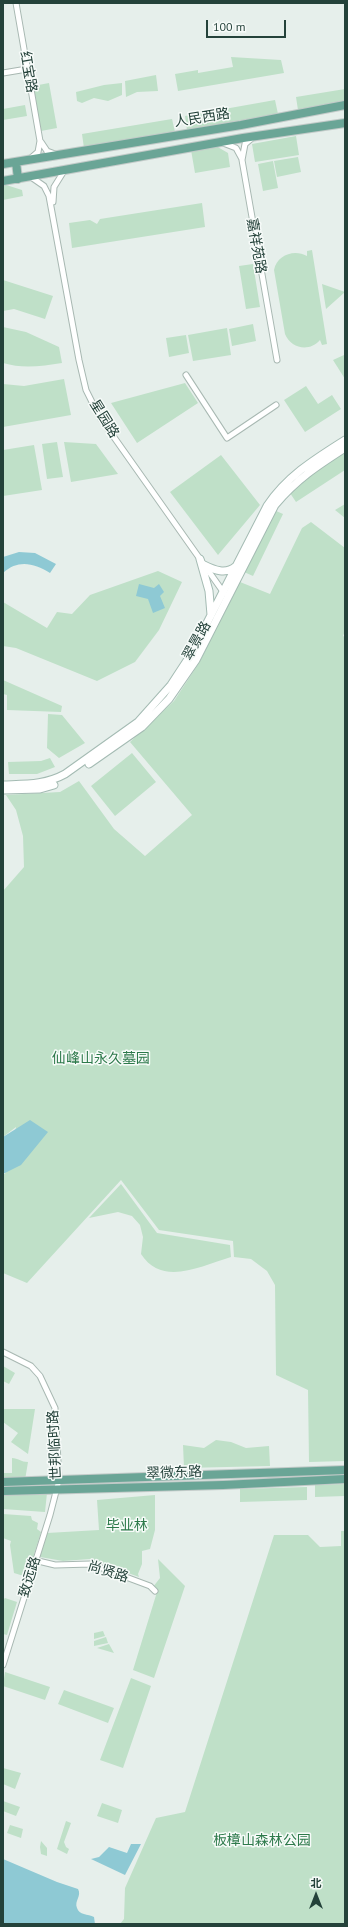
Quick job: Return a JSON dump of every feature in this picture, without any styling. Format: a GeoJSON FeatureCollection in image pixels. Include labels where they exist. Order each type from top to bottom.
{"type":"FeatureCollection","features":[{"type":"Feature","properties":{"kind":"main road","name":"人民西路"},"geometry":{"type":"LineString","coordinates":[[3,164],[241,125],[345,105]]}},
{"type":"Feature","properties":{"kind":"main road","name":"人民西路"},"geometry":{"type":"LineString","coordinates":[[3,181],[218,143],[345,123]]}},
{"type":"Feature","properties":{"kind":"main road"},"geometry":{"type":"LineString","coordinates":[[16,162],[18,178]]}},
{"type":"Feature","properties":{"kind":"main road","name":"翠景路"},"geometry":{"type":"LineString","coordinates":[[3,790],[40,789],[56,784],[68,778],[142,727],[169,699],[196,660],[238,565],[267,506],[277,492],[300,470],[345,440]]}},
{"type":"Feature","properties":{"kind":"main road","name":"翠景路"},"geometry":{"type":"LineString","coordinates":[[3,785],[38,784],[52,781],[65,774],[138,722],[171,685],[190,656],[211,616],[226,594],[275,505],[291,486],[314,468],[345,448]]}},
{"type":"Feature","properties":{"kind":"main road"},"geometry":{"type":"LineString","coordinates":[[202,562],[212,569],[223,571],[233,569],[238,565]]}},
{"type":"Feature","properties":{"kind":"main road"},"geometry":{"type":"LineString","coordinates":[[202,562],[209,591],[211,616]]}},
{"type":"Feature","properties":{"kind":"main road","name":"翠微东路"},"geometry":{"type":"LineString","coordinates":[[3,1482],[345,1470]]}},
{"type":"Feature","properties":{"kind":"main road","name":"翠微东路"},"geometry":{"type":"LineString","coordinates":[[3,1491],[215,1485],[345,1479]]}},
{"type":"Feature","properties":{"kind":"street","name":"红宝路"},"geometry":{"type":"LineString","coordinates":[[16,3],[40,141]]}},
{"type":"Feature","properties":{"kind":"street"},"geometry":{"type":"LineString","coordinates":[[3,73],[27,69]]}},
{"type":"Feature","properties":{"kind":"street","name":"嘉祥苑路"},"geometry":{"type":"LineString","coordinates":[[255,137],[245,144],[242,160],[277,360]]}},
{"type":"Feature","properties":{"kind":"street"},"geometry":{"type":"LineString","coordinates":[[40,141],[47,151],[62,155]]}},
{"type":"Feature","properties":{"kind":"street"},"geometry":{"type":"LineString","coordinates":[[26,161],[35,156],[38,152],[40,141]]}},
{"type":"Feature","properties":{"kind":"street"},"geometry":{"type":"LineString","coordinates":[[218,143],[231,145],[236,148],[242,160]]}},
{"type":"Feature","properties":{"kind":"street","name":"星园路"},"geometry":{"type":"LineString","coordinates":[[53,211],[54,186],[61,174],[66,169]]}},
{"type":"Feature","properties":{"kind":"street","name":"星园路"},"geometry":{"type":"LineString","coordinates":[[30,177],[37,180],[44,186],[49,196],[53,211],[64,286],[86,390],[99,416],[226,594]]}},
{"type":"Feature","properties":{"kind":"street"},"geometry":{"type":"LineString","coordinates":[[186,375],[227,438],[276,405]]}},
{"type":"Feature","properties":{"kind":"street","name":"世邦临时路"},"geometry":{"type":"LineString","coordinates":[[3,1352],[31,1366],[46,1386],[55,1408],[59,1480],[57,1490]]}},
{"type":"Feature","properties":{"kind":"street","name":"致远路"},"geometry":{"type":"LineString","coordinates":[[3,1665],[34,1560],[57,1490]]}},
{"type":"Feature","properties":{"kind":"street","name":"尚贤路"},"geometry":{"type":"LineString","coordinates":[[34,1560],[55,1565],[91,1564],[150,1586],[155,1591]]}},
{"type":"Feature","properties":{"kind":"green space"},"geometry":{"type":"Polygon","coordinates":[[[231,57],[281,60],[284,73],[178,91],[175,74],[198,70],[198,73],[233,67],[231,57]]]}},
{"type":"Feature","properties":{"kind":"green space"},"geometry":{"type":"Polygon","coordinates":[[[156,75],[158,91],[137,92],[126,97],[125,81],[156,75]]]}},
{"type":"Feature","properties":{"kind":"green space"},"geometry":{"type":"Polygon","coordinates":[[[49,83],[57,128],[41,131],[33,86],[49,83]]]}},
{"type":"Feature","properties":{"kind":"green space"},"geometry":{"type":"Polygon","coordinates":[[[122,83],[122,95],[108,101],[94,98],[82,103],[77,101],[76,92],[104,85],[122,83]]]}},
{"type":"Feature","properties":{"kind":"green space"},"geometry":{"type":"Polygon","coordinates":[[[345,89],[345,103],[298,110],[296,97],[345,89]]]}},
{"type":"Feature","properties":{"kind":"green space"},"geometry":{"type":"Polygon","coordinates":[[[275,100],[278,114],[187,130],[185,116],[275,100]]]}},
{"type":"Feature","properties":{"kind":"green space"},"geometry":{"type":"Polygon","coordinates":[[[25,105],[27,116],[3,120],[3,109],[25,105]]]}},
{"type":"Feature","properties":{"kind":"green space"},"geometry":{"type":"Polygon","coordinates":[[[172,119],[175,132],[84,148],[82,134],[172,119]]]}},
{"type":"Feature","properties":{"kind":"green space"},"geometry":{"type":"Polygon","coordinates":[[[296,136],[299,155],[255,162],[252,144],[296,136]]]}},
{"type":"Feature","properties":{"kind":"green space"},"geometry":{"type":"Polygon","coordinates":[[[216,146],[228,153],[230,167],[195,173],[191,150],[216,146]]]}},
{"type":"Feature","properties":{"kind":"green space"},"geometry":{"type":"Polygon","coordinates":[[[298,157],[301,172],[277,177],[274,161],[298,157]]]}},
{"type":"Feature","properties":{"kind":"green space"},"geometry":{"type":"Polygon","coordinates":[[[273,161],[278,188],[263,191],[258,164],[273,161]]]}},
{"type":"Feature","properties":{"kind":"green space"},"geometry":{"type":"Polygon","coordinates":[[[3,184],[22,190],[23,196],[3,200],[3,184]]]}},
{"type":"Feature","properties":{"kind":"green space"},"geometry":{"type":"Polygon","coordinates":[[[202,203],[205,227],[72,248],[69,223],[90,220],[97,224],[100,219],[202,203]]]}},
{"type":"Feature","properties":{"kind":"green space"},"geometry":{"type":"Polygon","coordinates":[[[312,250],[327,344],[322,345],[320,340],[311,346],[301,347],[292,343],[285,334],[274,270],[282,257],[292,253],[307,256],[307,251],[312,250]]]}},
{"type":"Feature","properties":{"kind":"green space"},"geometry":{"type":"Polygon","coordinates":[[[253,264],[260,307],[246,309],[239,266],[253,264]]]}},
{"type":"Feature","properties":{"kind":"green space"},"geometry":{"type":"Polygon","coordinates":[[[3,280],[53,296],[45,319],[14,309],[3,311],[3,280]]]}},
{"type":"Feature","properties":{"kind":"green space"},"geometry":{"type":"Polygon","coordinates":[[[322,284],[345,292],[326,309],[322,284]]]}},
{"type":"Feature","properties":{"kind":"green space"},"geometry":{"type":"Polygon","coordinates":[[[253,324],[256,341],[232,346],[229,329],[253,324]]]}},
{"type":"Feature","properties":{"kind":"green space"},"geometry":{"type":"Polygon","coordinates":[[[3,327],[26,332],[59,347],[62,363],[40,366],[18,366],[3,363],[3,327]]]}},
{"type":"Feature","properties":{"kind":"green space"},"geometry":{"type":"Polygon","coordinates":[[[227,328],[231,355],[193,361],[188,335],[227,328]]]}},
{"type":"Feature","properties":{"kind":"green space"},"geometry":{"type":"Polygon","coordinates":[[[186,335],[189,353],[169,357],[166,338],[186,335]]]}},
{"type":"Feature","properties":{"kind":"green space"},"geometry":{"type":"Polygon","coordinates":[[[344,355],[345,356],[345,379],[333,360],[344,355]]]}},
{"type":"Feature","properties":{"kind":"green space"},"geometry":{"type":"Polygon","coordinates":[[[64,379],[71,415],[3,427],[3,384],[24,386],[64,379]]]}},
{"type":"Feature","properties":{"kind":"green space"},"geometry":{"type":"Polygon","coordinates":[[[185,383],[198,403],[137,443],[111,403],[185,383]]]}},
{"type":"Feature","properties":{"kind":"green space"},"geometry":{"type":"Polygon","coordinates":[[[306,386],[318,404],[332,395],[341,409],[305,432],[284,400],[306,386]]]}},
{"type":"Feature","properties":{"kind":"green space"},"geometry":{"type":"Polygon","coordinates":[[[57,442],[63,477],[47,479],[42,444],[57,442]]]}},
{"type":"Feature","properties":{"kind":"green space"},"geometry":{"type":"Polygon","coordinates":[[[64,442],[96,444],[118,474],[71,482],[64,442]]]}},
{"type":"Feature","properties":{"kind":"green space"},"geometry":{"type":"Polygon","coordinates":[[[34,445],[42,490],[3,496],[3,450],[34,445]]]}},
{"type":"Feature","properties":{"kind":"green space"},"geometry":{"type":"Polygon","coordinates":[[[345,452],[345,470],[296,502],[290,493],[317,470],[345,452]]]}},
{"type":"Feature","properties":{"kind":"green space"},"geometry":{"type":"Polygon","coordinates":[[[221,455],[260,505],[218,555],[170,492],[221,455]]]}},
{"type":"Feature","properties":{"kind":"green space"},"geometry":{"type":"Polygon","coordinates":[[[345,504],[345,518],[335,510],[345,504]]]}},
{"type":"Feature","properties":{"kind":"green space"},"geometry":{"type":"Polygon","coordinates":[[[274,510],[283,514],[253,576],[244,572],[274,510]]]}},
{"type":"Feature","properties":{"kind":"green space","name":"仙峰山永久墓园"},"geometry":{"type":"Polygon","coordinates":[[[311,522],[345,548],[345,631],[343,636],[345,637],[345,1461],[309,1462],[308,1390],[276,1375],[275,1285],[267,1271],[251,1259],[234,1257],[233,1241],[159,1230],[121,1180],[27,1283],[3,1273],[3,1174],[5,1174],[16,1127],[3,1137],[3,891],[24,867],[23,836],[16,810],[6,795],[60,792],[79,781],[114,829],[145,856],[192,815],[130,742],[174,701],[199,663],[240,582],[270,594],[302,528],[311,522]]]}},
{"type":"Feature","properties":{"kind":"green space"},"geometry":{"type":"Polygon","coordinates":[[[158,571],[182,582],[159,630],[135,662],[97,681],[16,648],[3,646],[3,602],[47,628],[57,612],[72,614],[90,595],[158,571]]]}},
{"type":"Feature","properties":{"kind":"green space"},"geometry":{"type":"Polygon","coordinates":[[[3,680],[62,706],[61,712],[7,710],[7,695],[3,694],[3,680]]]}},
{"type":"Feature","properties":{"kind":"green space"},"geometry":{"type":"Polygon","coordinates":[[[48,714],[62,715],[85,743],[59,758],[47,748],[48,714]]]}},
{"type":"Feature","properties":{"kind":"green space"},"geometry":{"type":"Polygon","coordinates":[[[132,753],[156,782],[115,816],[91,786],[132,753]]]}},
{"type":"Feature","properties":{"kind":"green space"},"geometry":{"type":"Polygon","coordinates":[[[50,758],[55,767],[37,774],[9,774],[8,762],[41,761],[50,758]]]}},
{"type":"Feature","properties":{"kind":"green space"},"geometry":{"type":"Polygon","coordinates":[[[121,1184],[157,1233],[230,1245],[231,1257],[195,1269],[183,1271],[171,1272],[160,1270],[150,1264],[141,1254],[143,1237],[140,1225],[132,1216],[118,1212],[89,1218],[121,1184]]]}},
{"type":"Feature","properties":{"kind":"green space"},"geometry":{"type":"Polygon","coordinates":[[[3,1366],[15,1373],[9,1384],[3,1381],[3,1366]]]}},
{"type":"Feature","properties":{"kind":"green space"},"geometry":{"type":"Polygon","coordinates":[[[3,1409],[35,1409],[28,1454],[11,1442],[18,1433],[3,1422],[3,1409]]]}},
{"type":"Feature","properties":{"kind":"green space"},"geometry":{"type":"Polygon","coordinates":[[[216,1440],[231,1442],[246,1448],[269,1446],[270,1466],[184,1468],[183,1445],[204,1448],[216,1440]]]}},
{"type":"Feature","properties":{"kind":"green space"},"geometry":{"type":"Polygon","coordinates":[[[12,1458],[28,1462],[25,1480],[3,1481],[3,1473],[12,1473],[12,1458]]]}},
{"type":"Feature","properties":{"kind":"green space"},"geometry":{"type":"Polygon","coordinates":[[[345,1484],[345,1496],[315,1497],[315,1485],[345,1484]]]}},
{"type":"Feature","properties":{"kind":"green space"},"geometry":{"type":"Polygon","coordinates":[[[307,1487],[307,1500],[240,1502],[240,1489],[307,1487]]]}},
{"type":"Feature","properties":{"kind":"green space"},"geometry":{"type":"Polygon","coordinates":[[[47,1493],[45,1512],[3,1509],[3,1494],[47,1493]]]}},
{"type":"Feature","properties":{"kind":"green space","name":"毕业林"},"geometry":{"type":"Polygon","coordinates":[[[155,1495],[155,1530],[150,1549],[142,1551],[142,1564],[138,1574],[139,1577],[90,1559],[63,1561],[40,1557],[47,1533],[99,1530],[97,1500],[155,1495]]]}},
{"type":"Feature","properties":{"kind":"green space"},"geometry":{"type":"Polygon","coordinates":[[[3,1514],[31,1516],[32,1520],[38,1523],[37,1529],[41,1532],[27,1577],[14,1573],[10,1545],[11,1541],[3,1538],[3,1514]]]}},
{"type":"Feature","properties":{"kind":"green space","name":"板樟山森林公园"},"geometry":{"type":"Polygon","coordinates":[[[341,1531],[345,1531],[345,1924],[120,1924],[124,1919],[125,1888],[156,1818],[185,1812],[274,1535],[308,1535],[320,1547],[341,1546],[341,1531]]]}},
{"type":"Feature","properties":{"kind":"green space"},"geometry":{"type":"Polygon","coordinates":[[[158,1559],[185,1586],[154,1678],[133,1670],[157,1592],[153,1587],[160,1578],[158,1559]]]}},
{"type":"Feature","properties":{"kind":"green space"},"geometry":{"type":"Polygon","coordinates":[[[5,1598],[17,1602],[7,1635],[3,1634],[3,1600],[5,1598]]]}},
{"type":"Feature","properties":{"kind":"green space"},"geometry":{"type":"Polygon","coordinates":[[[103,1631],[105,1636],[94,1639],[94,1633],[103,1631]]]}},
{"type":"Feature","properties":{"kind":"green space"},"geometry":{"type":"Polygon","coordinates":[[[106,1637],[108,1643],[94,1646],[94,1641],[106,1637]]]}},
{"type":"Feature","properties":{"kind":"green space"},"geometry":{"type":"Polygon","coordinates":[[[109,1644],[114,1653],[97,1648],[109,1644]]]}},
{"type":"Feature","properties":{"kind":"green space"},"geometry":{"type":"Polygon","coordinates":[[[5,1672],[50,1687],[45,1700],[3,1686],[5,1672]]]}},
{"type":"Feature","properties":{"kind":"green space"},"geometry":{"type":"Polygon","coordinates":[[[131,1678],[151,1686],[123,1768],[100,1760],[131,1678]]]}},
{"type":"Feature","properties":{"kind":"green space"},"geometry":{"type":"Polygon","coordinates":[[[64,1690],[114,1708],[108,1723],[58,1704],[64,1690]]]}},
{"type":"Feature","properties":{"kind":"green space"},"geometry":{"type":"Polygon","coordinates":[[[3,1768],[21,1773],[15,1789],[3,1784],[3,1768]]]}},
{"type":"Feature","properties":{"kind":"green space"},"geometry":{"type":"Polygon","coordinates":[[[3,1801],[20,1807],[16,1816],[3,1811],[3,1801]]]}},
{"type":"Feature","properties":{"kind":"green space"},"geometry":{"type":"Polygon","coordinates":[[[102,1803],[122,1810],[118,1823],[97,1816],[102,1803]]]}},
{"type":"Feature","properties":{"kind":"green space"},"geometry":{"type":"Polygon","coordinates":[[[66,1821],[71,1823],[64,1842],[66,1847],[69,1849],[67,1854],[57,1849],[66,1821]]]}},
{"type":"Feature","properties":{"kind":"green space"},"geometry":{"type":"Polygon","coordinates":[[[10,1825],[23,1829],[21,1838],[7,1833],[10,1825]]]}},
{"type":"Feature","properties":{"kind":"green space"},"geometry":{"type":"Polygon","coordinates":[[[41,1841],[47,1848],[47,1856],[41,1854],[41,1841]]]}},
{"type":"Feature","properties":{"kind":"water"},"geometry":{"type":"Polygon","coordinates":[[[19,552],[35,553],[56,564],[50,573],[32,565],[20,564],[3,573],[3,557],[19,552]]]}},
{"type":"Feature","properties":{"kind":"water"},"geometry":{"type":"Polygon","coordinates":[[[139,584],[154,588],[159,584],[164,592],[160,596],[165,608],[153,613],[148,599],[136,596],[139,584]]]}},
{"type":"Feature","properties":{"kind":"water"},"geometry":{"type":"Polygon","coordinates":[[[30,1120],[48,1132],[21,1165],[3,1174],[3,1137],[30,1120]]]}},
{"type":"Feature","properties":{"kind":"water"},"geometry":{"type":"Polygon","coordinates":[[[131,1844],[141,1844],[125,1875],[91,1859],[99,1857],[109,1847],[127,1853],[131,1844]]]}},
{"type":"Feature","properties":{"kind":"water"},"geometry":{"type":"Polygon","coordinates":[[[3,1859],[57,1882],[78,1889],[79,1894],[76,1905],[78,1910],[94,1917],[95,1924],[3,1924],[3,1859]]]}}]}
